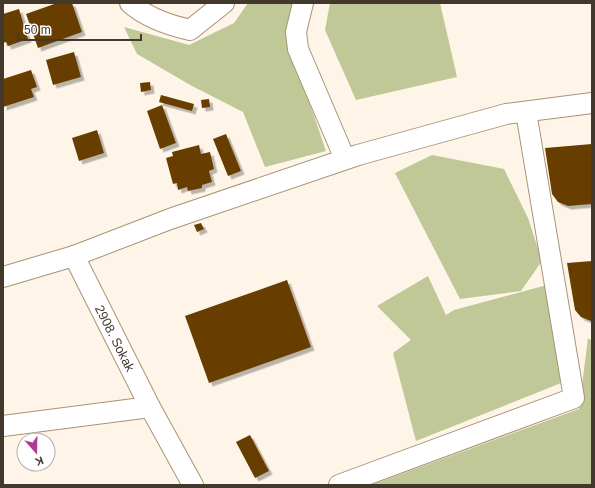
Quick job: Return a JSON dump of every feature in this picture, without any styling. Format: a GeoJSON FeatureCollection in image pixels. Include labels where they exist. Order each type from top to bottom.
{"type":"FeatureCollection","features":[{"type":"Feature","properties":{"kind":"street"},"geometry":{"type":"LineString","coordinates":[[130,3],[139,11],[169,26],[190,30],[224,3]]}},
{"type":"Feature","properties":{"kind":"street"},"geometry":{"type":"LineString","coordinates":[[303,3],[296,32],[298,49],[345,159]]}},
{"type":"Feature","properties":{"kind":"street"},"geometry":{"type":"LineString","coordinates":[[3,277],[74,256],[170,219],[345,159],[506,114],[592,103]]}},
{"type":"Feature","properties":{"kind":"street"},"geometry":{"type":"LineString","coordinates":[[338,485],[574,398],[526,112]]}},
{"type":"Feature","properties":{"kind":"street","name":"2908. Sokak"},"geometry":{"type":"LineString","coordinates":[[74,256],[150,408],[192,485]]}},
{"type":"Feature","properties":{"kind":"street"},"geometry":{"type":"LineString","coordinates":[[3,426],[150,408]]}},
{"type":"Feature","properties":{"kind":"green space"},"geometry":{"type":"Polygon","coordinates":[[[248,3],[293,3],[287,37],[326,151],[265,167],[243,112],[192,86],[137,54],[124,27],[189,45],[234,23],[248,3]]]}},
{"type":"Feature","properties":{"kind":"green space"},"geometry":{"type":"Polygon","coordinates":[[[330,3],[440,3],[457,77],[356,100],[325,30],[330,3]]]}},
{"type":"Feature","properties":{"kind":"green space"},"geometry":{"type":"Polygon","coordinates":[[[432,155],[504,169],[528,218],[542,261],[521,291],[460,299],[395,173],[432,155]]]}},
{"type":"Feature","properties":{"kind":"green space"},"geometry":{"type":"Polygon","coordinates":[[[428,276],[446,315],[454,310],[547,285],[561,383],[416,441],[393,353],[411,340],[377,306],[428,276]]]}},
{"type":"Feature","properties":{"kind":"green space"},"geometry":{"type":"Polygon","coordinates":[[[588,338],[592,341],[592,485],[371,485],[579,409],[588,338]]]}},
{"type":"Feature","properties":{"kind":"building"},"geometry":{"type":"Polygon","coordinates":[[[57,3],[72,3],[82,32],[38,48],[26,14],[57,3]]]}},
{"type":"Feature","properties":{"kind":"building"},"geometry":{"type":"Polygon","coordinates":[[[19,9],[28,39],[8,46],[6,42],[3,43],[3,14],[19,9]]]}},
{"type":"Feature","properties":{"kind":"building"},"geometry":{"type":"Polygon","coordinates":[[[74,52],[81,77],[53,85],[46,60],[74,52]]]}},
{"type":"Feature","properties":{"kind":"building"},"geometry":{"type":"Polygon","coordinates":[[[31,70],[37,87],[31,89],[34,97],[3,107],[3,79],[31,70]]]}},
{"type":"Feature","properties":{"kind":"building"},"geometry":{"type":"Polygon","coordinates":[[[150,82],[151,90],[141,92],[140,83],[150,82]]]}},
{"type":"Feature","properties":{"kind":"building"},"geometry":{"type":"Polygon","coordinates":[[[161,95],[194,104],[192,111],[159,102],[161,95]]]}},
{"type":"Feature","properties":{"kind":"building"},"geometry":{"type":"Polygon","coordinates":[[[209,99],[210,107],[202,108],[201,100],[209,99]]]}},
{"type":"Feature","properties":{"kind":"building"},"geometry":{"type":"Polygon","coordinates":[[[162,105],[176,143],[160,149],[147,111],[162,105]]]}},
{"type":"Feature","properties":{"kind":"building"},"geometry":{"type":"Polygon","coordinates":[[[97,130],[104,153],[79,161],[72,138],[97,130]]]}},
{"type":"Feature","properties":{"kind":"building"},"geometry":{"type":"Polygon","coordinates":[[[226,134],[241,171],[228,176],[213,139],[226,134]]]}},
{"type":"Feature","properties":{"kind":"building"},"geometry":{"type":"Polygon","coordinates":[[[592,144],[592,204],[568,206],[558,202],[552,194],[545,148],[592,144]]]}},
{"type":"Feature","properties":{"kind":"building"},"geometry":{"type":"Polygon","coordinates":[[[199,145],[201,154],[210,152],[214,169],[209,171],[212,182],[202,185],[202,188],[188,191],[187,187],[178,190],[177,183],[173,184],[166,158],[173,156],[172,152],[199,145]]]}},
{"type":"Feature","properties":{"kind":"building"},"geometry":{"type":"Polygon","coordinates":[[[201,223],[204,229],[197,232],[194,225],[201,223]]]}},
{"type":"Feature","properties":{"kind":"building"},"geometry":{"type":"Polygon","coordinates":[[[592,261],[591,321],[581,317],[575,310],[567,263],[592,261]]]}},
{"type":"Feature","properties":{"kind":"building"},"geometry":{"type":"Polygon","coordinates":[[[287,280],[311,347],[209,383],[185,316],[287,280]]]}},
{"type":"Feature","properties":{"kind":"building"},"geometry":{"type":"Polygon","coordinates":[[[250,435],[269,471],[255,478],[236,442],[250,435]]]}}]}
